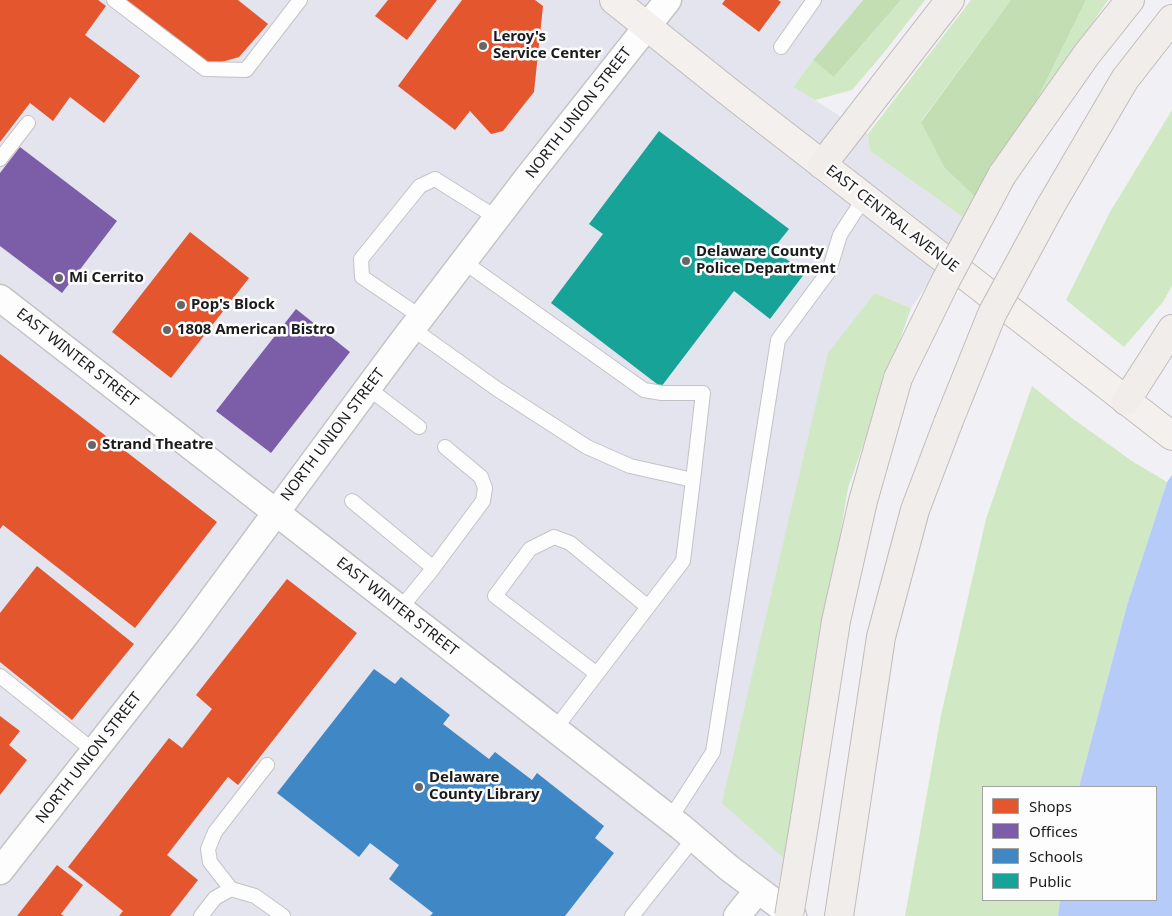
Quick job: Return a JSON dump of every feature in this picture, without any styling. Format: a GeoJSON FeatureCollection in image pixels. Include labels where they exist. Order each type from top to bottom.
{"type":"FeatureCollection","features":[{"type":"Feature","properties":{"kind":"highway","name":"EAST CENTRAL AVENUE"},"geometry":{"type":"LineString","coordinates":[[614,0],[864,198],[1172,436]]}},
{"type":"Feature","properties":{"kind":"highway"},"geometry":{"type":"LineString","coordinates":[[822,165],[950,0]]}},
{"type":"Feature","properties":{"kind":"highway"},"geometry":{"type":"LineString","coordinates":[[791,916],[836,622],[863,501],[898,378],[946,280],[1002,175],[1087,54],[1130,0]]}},
{"type":"Feature","properties":{"kind":"highway"},"geometry":{"type":"LineString","coordinates":[[839,916],[881,637],[915,510],[992,314],[1050,207],[1125,80],[1172,19]]}},
{"type":"Feature","properties":{"kind":"highway"},"geometry":{"type":"LineString","coordinates":[[1126,401],[1172,329]]}},
{"type":"Feature","properties":{"kind":"street","name":"NORTH UNION STREET"},"geometry":{"type":"LineString","coordinates":[[0,871],[187,633],[417,323],[668,0]]}},
{"type":"Feature","properties":{"kind":"street","name":"EAST WINTER STREET"},"geometry":{"type":"LineString","coordinates":[[0,298],[670,819],[791,916]]}},
{"type":"Feature","properties":{"kind":"street"},"geometry":{"type":"LineString","coordinates":[[737,916],[758,890]]}},
{"type":"Feature","properties":{"kind":"lane"},"geometry":{"type":"LineString","coordinates":[[114,0],[205,69],[246,70],[300,0]]}},
{"type":"Feature","properties":{"kind":"lane"},"geometry":{"type":"LineString","coordinates":[[781,47],[814,0]]}},
{"type":"Feature","properties":{"kind":"lane"},"geometry":{"type":"LineString","coordinates":[[0,159],[28,123]]}},
{"type":"Feature","properties":{"kind":"lane"},"geometry":{"type":"LineString","coordinates":[[497,218],[435,179],[420,186],[361,259],[362,277],[497,389],[587,446],[630,466],[693,480]]}},
{"type":"Feature","properties":{"kind":"lane"},"geometry":{"type":"LineString","coordinates":[[670,819],[713,752],[778,340],[829,271],[840,235],[864,198]]}},
{"type":"Feature","properties":{"kind":"lane"},"geometry":{"type":"LineString","coordinates":[[464,262],[644,390],[662,393],[703,393],[682,561],[555,730]]}},
{"type":"Feature","properties":{"kind":"lane"},"geometry":{"type":"LineString","coordinates":[[368,388],[419,427]]}},
{"type":"Feature","properties":{"kind":"lane"},"geometry":{"type":"LineString","coordinates":[[400,609],[483,501],[485,488],[481,477],[445,447]]}},
{"type":"Feature","properties":{"kind":"lane"},"geometry":{"type":"LineString","coordinates":[[352,502],[431,566],[431,571]]}},
{"type":"Feature","properties":{"kind":"lane"},"geometry":{"type":"LineString","coordinates":[[597,674],[495,596],[530,549],[554,537],[570,543],[648,607]]}},
{"type":"Feature","properties":{"kind":"lane"},"geometry":{"type":"LineString","coordinates":[[0,676],[94,751]]}},
{"type":"Feature","properties":{"kind":"lane"},"geometry":{"type":"LineString","coordinates":[[267,765],[215,832],[208,849],[210,862],[231,889],[255,896],[283,916]]}},
{"type":"Feature","properties":{"kind":"lane"},"geometry":{"type":"LineString","coordinates":[[632,916],[694,838]]}},
{"type":"Feature","properties":{"kind":"lane"},"geometry":{"type":"LineString","coordinates":[[201,916],[215,898],[231,889]]}},
{"type":"Feature","properties":{"kind":"shaded area"},"geometry":{"type":"Polygon","coordinates":[[[0,0],[863,0],[793,87],[868,134],[870,151],[970,222],[911,308],[875,293],[785,859],[770,916],[0,916],[0,0]]]}},
{"type":"Feature","properties":{"kind":"green space"},"geometry":{"type":"Polygon","coordinates":[[[863,0],[901,0],[834,77],[813,60],[863,0]]]}},
{"type":"Feature","properties":{"kind":"green space"},"geometry":{"type":"Polygon","coordinates":[[[901,0],[925,0],[852,90],[815,100],[793,87],[813,60],[835,76],[901,0]]]}},
{"type":"Feature","properties":{"kind":"green space"},"geometry":{"type":"Polygon","coordinates":[[[971,0],[1011,0],[921,121],[981,202],[970,222],[870,151],[868,134],[971,0]]]}},
{"type":"Feature","properties":{"kind":"green space"},"geometry":{"type":"Polygon","coordinates":[[[1011,0],[1086,0],[1027,120],[981,202],[945,168],[921,122],[1011,0]]]}},
{"type":"Feature","properties":{"kind":"green space"},"geometry":{"type":"Polygon","coordinates":[[[1086,0],[1108,0],[1027,120],[1086,0]]]}},
{"type":"Feature","properties":{"kind":"green space"},"geometry":{"type":"Polygon","coordinates":[[[1172,110],[1172,286],[1163,302],[1124,347],[1066,300],[1110,212],[1172,110]]]}},
{"type":"Feature","properties":{"kind":"green space"},"geometry":{"type":"Polygon","coordinates":[[[875,293],[911,308],[848,488],[785,859],[722,803],[828,353],[875,293]]]}},
{"type":"Feature","properties":{"kind":"green space"},"geometry":{"type":"Polygon","coordinates":[[[1032,386],[1072,418],[1132,461],[1167,482],[1127,605],[1079,786],[982,786],[982,901],[1060,901],[1058,916],[905,916],[941,715],[986,519],[1032,386]]]}},
{"type":"Feature","properties":{"kind":"water"},"geometry":{"type":"Polygon","coordinates":[[[1172,475],[1172,916],[1058,916],[1060,901],[1157,901],[1157,786],[1079,786],[1127,605],[1167,482],[1172,475]]]}},
{"type":"Feature","properties":{"kind":"building: Shops"},"geometry":{"type":"Polygon","coordinates":[[[0,0],[98,0],[106,6],[85,35],[140,76],[104,123],[70,97],[53,121],[30,103],[0,142],[0,0]]]}},
{"type":"Feature","properties":{"kind":"building: Shops"},"geometry":{"type":"Polygon","coordinates":[[[124,0],[238,0],[268,24],[239,57],[211,65],[124,0]]]}},
{"type":"Feature","properties":{"kind":"building: Shops"},"geometry":{"type":"Polygon","coordinates":[[[388,0],[437,0],[407,40],[375,16],[388,0]]]}},
{"type":"Feature","properties":{"kind":"building: Shops","name":"Leroy's Service Center"},"geometry":{"type":"Polygon","coordinates":[[[462,0],[535,0],[543,6],[534,92],[503,131],[491,134],[470,111],[455,130],[398,86],[462,0]]]}},
{"type":"Feature","properties":{"kind":"building: Shops"},"geometry":{"type":"Polygon","coordinates":[[[725,0],[778,0],[781,2],[759,32],[722,4],[725,0]]]}},
{"type":"Feature","properties":{"kind":"building: Shops","name":"Pop's Block"},"geometry":{"type":"Polygon","coordinates":[[[190,232],[249,278],[171,378],[112,332],[190,232]]]}},
{"type":"Feature","properties":{"kind":"building: Shops"},"geometry":{"type":"Polygon","coordinates":[[[0,354],[217,522],[135,628],[3,525],[0,529],[0,354]]]}},
{"type":"Feature","properties":{"kind":"building: Shops"},"geometry":{"type":"Polygon","coordinates":[[[37,566],[134,644],[72,720],[0,662],[0,613],[37,566]]]}},
{"type":"Feature","properties":{"kind":"building: Shops"},"geometry":{"type":"Polygon","coordinates":[[[287,579],[357,633],[238,785],[228,777],[167,855],[198,880],[170,916],[119,916],[123,911],[68,867],[169,738],[182,748],[212,709],[196,695],[287,579]]]}},
{"type":"Feature","properties":{"kind":"building: Shops"},"geometry":{"type":"Polygon","coordinates":[[[0,716],[20,731],[9,745],[27,760],[0,795],[0,716]]]}},
{"type":"Feature","properties":{"kind":"building: Shops"},"geometry":{"type":"Polygon","coordinates":[[[57,865],[83,885],[61,914],[64,916],[17,916],[57,865]]]}},
{"type":"Feature","properties":{"kind":"building: Offices"},"geometry":{"type":"Polygon","coordinates":[[[20,147],[117,221],[62,293],[0,246],[0,173],[20,147]]]}},
{"type":"Feature","properties":{"kind":"building: Offices"},"geometry":{"type":"Polygon","coordinates":[[[296,309],[350,352],[271,453],[216,411],[296,309]]]}},
{"type":"Feature","properties":{"kind":"building: Schools","name":"Delaware County Library"},"geometry":{"type":"Polygon","coordinates":[[[374,669],[395,684],[401,677],[450,715],[443,724],[489,759],[495,752],[532,780],[537,773],[604,826],[595,838],[614,853],[565,916],[430,916],[433,913],[389,879],[399,865],[370,843],[359,857],[277,793],[374,669]]]}},
{"type":"Feature","properties":{"kind":"building: Public","name":"Delaware County Police Department"},"geometry":{"type":"Polygon","coordinates":[[[659,131],[789,229],[773,249],[805,273],[770,319],[734,291],[661,387],[551,303],[603,234],[589,224],[659,131]]]}},
{"type":"Feature","properties":{"kind":"place","name":"Leroy's Service Center"},"geometry":{"type":"Point","coordinates":[483,46]}},
{"type":"Feature","properties":{"kind":"place","name":"Delaware County Police Department"},"geometry":{"type":"Point","coordinates":[686,261]}},
{"type":"Feature","properties":{"kind":"place","name":"Mi Cerrito"},"geometry":{"type":"Point","coordinates":[59,278]}},
{"type":"Feature","properties":{"kind":"place","name":"Pop's Block"},"geometry":{"type":"Point","coordinates":[181,305]}},
{"type":"Feature","properties":{"kind":"place","name":"1808 American Bistro"},"geometry":{"type":"Point","coordinates":[167,330]}},
{"type":"Feature","properties":{"kind":"place","name":"Strand Theatre"},"geometry":{"type":"Point","coordinates":[92,445]}},
{"type":"Feature","properties":{"kind":"place","name":"Delaware County Library"},"geometry":{"type":"Point","coordinates":[419,787]}}]}
